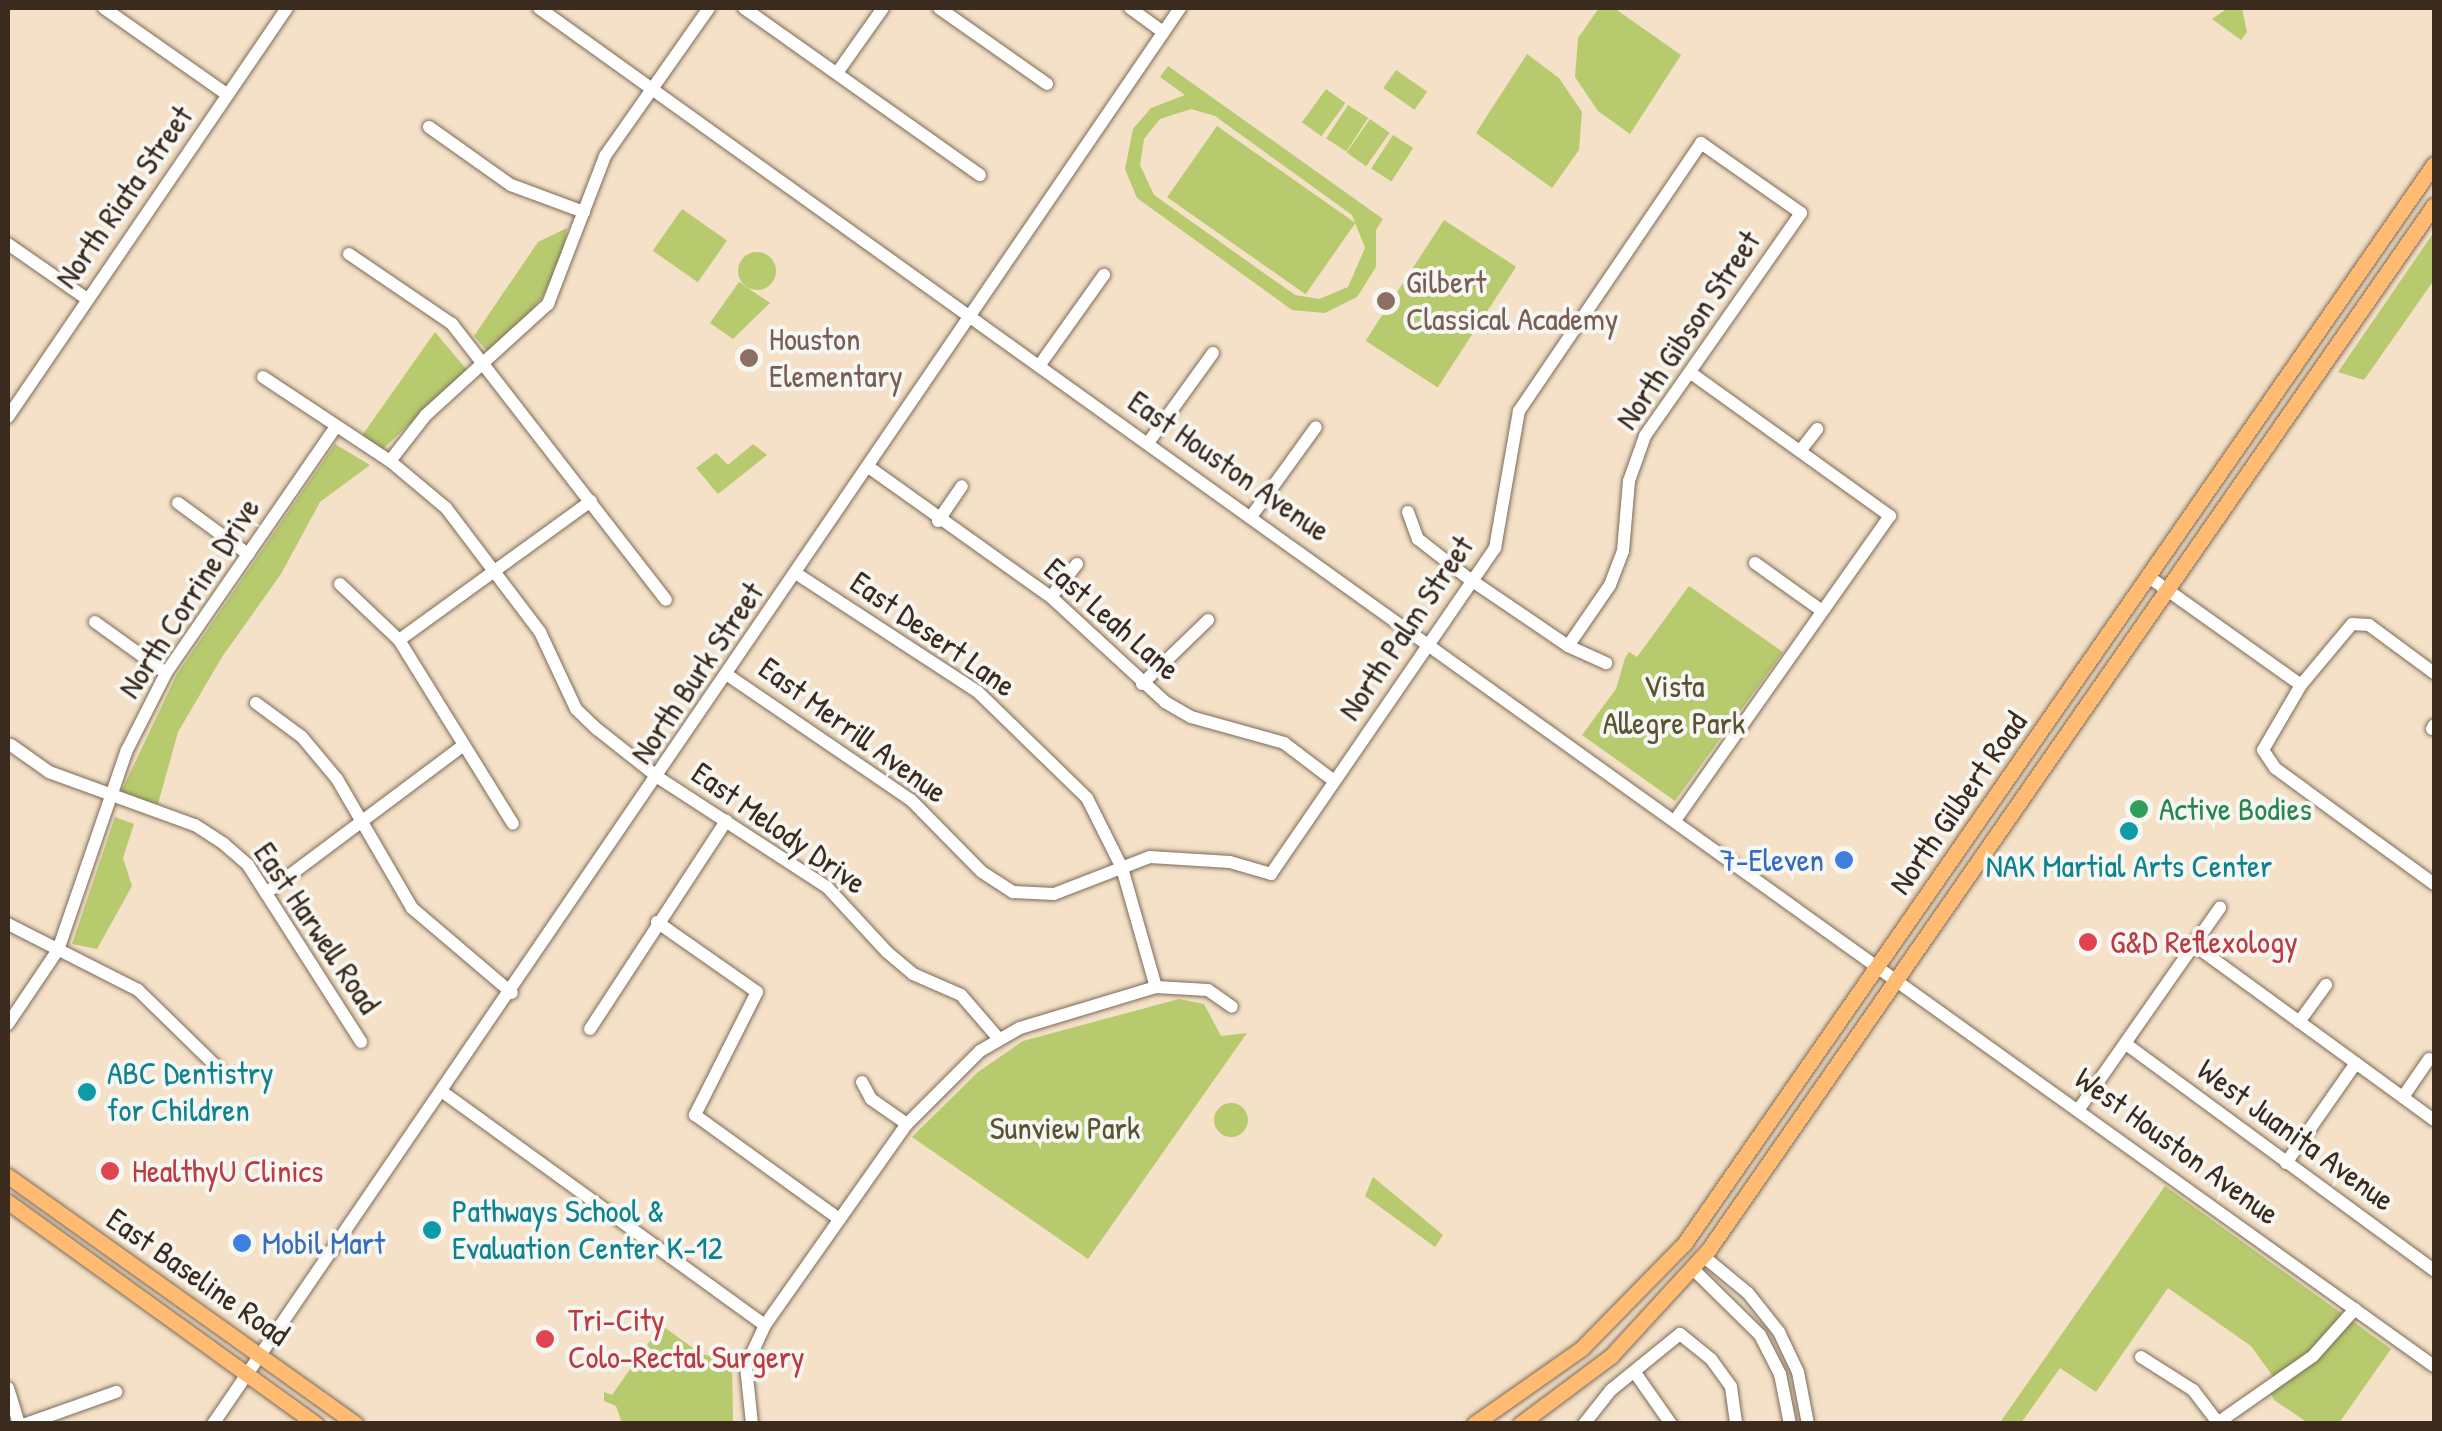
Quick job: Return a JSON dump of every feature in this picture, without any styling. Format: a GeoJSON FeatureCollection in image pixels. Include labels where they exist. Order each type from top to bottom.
{"type":"FeatureCollection","features":[{"type":"Feature","properties":{"kind":"main road","name":"North Gilbert Road"},"geometry":{"type":"LineString","coordinates":[[1520,1424],[1610,1356],[1698,1263],[2078,680],[2434,164]]}},
{"type":"Feature","properties":{"kind":"main road","name":"North Gilbert Road"},"geometry":{"type":"LineString","coordinates":[[1474,1424],[1582,1348],[1650,1284],[2096,692],[2434,205]]}},
{"type":"Feature","properties":{"kind":"main road"},"geometry":{"type":"LineString","coordinates":[[2298,400],[2294,389],[2317,355],[2316,338]]}},
{"type":"Feature","properties":{"kind":"main road"},"geometry":{"type":"LineString","coordinates":[[2078,680],[2096,692]]}},
{"type":"Feature","properties":{"kind":"main road","name":"East Baseline Road"},"geometry":{"type":"LineString","coordinates":[[8,1176],[255,1365],[316,1424]]}},
{"type":"Feature","properties":{"kind":"main road","name":"East Baseline Road"},"geometry":{"type":"LineString","coordinates":[[8,1202],[255,1365],[356,1424]]}},
{"type":"Feature","properties":{"kind":"street"},"geometry":{"type":"LineString","coordinates":[[104,8],[228,95]]}},
{"type":"Feature","properties":{"kind":"street","name":"North Riata Street"},"geometry":{"type":"LineString","coordinates":[[8,417],[287,8]]}},
{"type":"Feature","properties":{"kind":"street","name":"East Houston Avenue"},"geometry":{"type":"LineString","coordinates":[[539,8],[1888,970]]}},
{"type":"Feature","properties":{"kind":"street"},"geometry":{"type":"LineString","coordinates":[[390,461],[426,415],[489,365],[548,304],[605,156],[709,8]]}},
{"type":"Feature","properties":{"kind":"street"},"geometry":{"type":"LineString","coordinates":[[744,8],[980,176]]}},
{"type":"Feature","properties":{"kind":"street"},"geometry":{"type":"LineString","coordinates":[[838,72],[883,8]]}},
{"type":"Feature","properties":{"kind":"street"},"geometry":{"type":"LineString","coordinates":[[939,8],[1047,84]]}},
{"type":"Feature","properties":{"kind":"street"},"geometry":{"type":"LineString","coordinates":[[1130,8],[1164,32]]}},
{"type":"Feature","properties":{"kind":"street","name":"North Burk Street"},"geometry":{"type":"LineString","coordinates":[[213,1424],[444,1093],[1180,8]]}},
{"type":"Feature","properties":{"kind":"street"},"geometry":{"type":"LineString","coordinates":[[429,127],[511,185],[584,212]]}},
{"type":"Feature","properties":{"kind":"street","name":"North Palm Street"},"geometry":{"type":"LineString","coordinates":[[1271,874],[1473,581],[1501,529],[1512,437],[1533,382],[1701,143],[1801,214]]}},
{"type":"Feature","properties":{"kind":"street","name":"North Gibson Street"},"geometry":{"type":"LineString","coordinates":[[1568,646],[1610,584],[1623,551],[1634,459],[1801,214]]}},
{"type":"Feature","properties":{"kind":"street"},"geometry":{"type":"LineString","coordinates":[[8,244],[86,299]]}},
{"type":"Feature","properties":{"kind":"street"},"geometry":{"type":"LineString","coordinates":[[349,254],[452,324],[489,365],[666,600]]}},
{"type":"Feature","properties":{"kind":"street"},"geometry":{"type":"LineString","coordinates":[[1039,366],[1104,276]]}},
{"type":"Feature","properties":{"kind":"street"},"geometry":{"type":"LineString","coordinates":[[1148,443],[1213,353]]}},
{"type":"Feature","properties":{"kind":"street"},"geometry":{"type":"LineString","coordinates":[[1676,819],[1890,516],[1691,373]]}},
{"type":"Feature","properties":{"kind":"street","name":"East Melody Drive"},"geometry":{"type":"LineString","coordinates":[[263,376],[335,428],[390,461],[446,508],[540,632],[576,709],[659,778],[849,904],[887,952],[913,974],[979,1009],[1000,1039]]}},
{"type":"Feature","properties":{"kind":"street"},"geometry":{"type":"LineString","coordinates":[[1253,514],[1316,427]]}},
{"type":"Feature","properties":{"kind":"street","name":"North Corrine Drive"},"geometry":{"type":"LineString","coordinates":[[8,1024],[58,950],[127,750],[166,672],[335,428]]}},
{"type":"Feature","properties":{"kind":"street"},"geometry":{"type":"LineString","coordinates":[[1800,451],[1817,429]]}},
{"type":"Feature","properties":{"kind":"street","name":"East Leah Lane"},"geometry":{"type":"LineString","coordinates":[[870,468],[938,521],[1051,597],[1142,684],[1191,718],[1284,743],[1334,781]]}},
{"type":"Feature","properties":{"kind":"street"},"geometry":{"type":"LineString","coordinates":[[938,521],[962,486]]}},
{"type":"Feature","properties":{"kind":"street"},"geometry":{"type":"LineString","coordinates":[[399,640],[592,501]]}},
{"type":"Feature","properties":{"kind":"street"},"geometry":{"type":"LineString","coordinates":[[178,503],[248,554]]}},
{"type":"Feature","properties":{"kind":"street"},"geometry":{"type":"LineString","coordinates":[[1408,512],[1418,539],[1473,581],[1568,646],[1606,663]]}},
{"type":"Feature","properties":{"kind":"street"},"geometry":{"type":"LineString","coordinates":[[1755,563],[1822,611]]}},
{"type":"Feature","properties":{"kind":"street"},"geometry":{"type":"LineString","coordinates":[[1051,597],[1077,564]]}},
{"type":"Feature","properties":{"kind":"street","name":"East Desert Lane"},"geometry":{"type":"LineString","coordinates":[[798,574],[998,708],[1088,798],[1122,868],[1156,988]]}},
{"type":"Feature","properties":{"kind":"street"},"geometry":{"type":"LineString","coordinates":[[2149,577],[2301,686]]}},
{"type":"Feature","properties":{"kind":"street"},"geometry":{"type":"LineString","coordinates":[[340,584],[399,640],[461,747],[512,824]]}},
{"type":"Feature","properties":{"kind":"street"},"geometry":{"type":"LineString","coordinates":[[1142,684],[1208,620]]}},
{"type":"Feature","properties":{"kind":"street"},"geometry":{"type":"LineString","coordinates":[[95,622],[166,672]]}},
{"type":"Feature","properties":{"kind":"street"},"geometry":{"type":"LineString","coordinates":[[2434,673],[2369,626],[2352,624],[2301,686],[2263,750],[2275,768],[2434,884]]}},
{"type":"Feature","properties":{"kind":"street","name":"East Merrill Avenue"},"geometry":{"type":"LineString","coordinates":[[728,676],[911,800],[982,872],[1013,892],[1054,894],[1150,857],[1230,862],[1271,874]]}},
{"type":"Feature","properties":{"kind":"street"},"geometry":{"type":"LineString","coordinates":[[256,703],[302,737],[362,816],[412,908],[512,993]]}},
{"type":"Feature","properties":{"kind":"street","name":"East Harwell Road"},"geometry":{"type":"LineString","coordinates":[[11,744],[49,772],[112,799],[194,825],[248,865],[291,942],[361,1042]]}},
{"type":"Feature","properties":{"kind":"street"},"geometry":{"type":"LineString","coordinates":[[266,893],[362,816],[461,747]]}},
{"type":"Feature","properties":{"kind":"street"},"geometry":{"type":"LineString","coordinates":[[590,1030],[726,821]]}},
{"type":"Feature","properties":{"kind":"street"},"geometry":{"type":"LineString","coordinates":[[2078,1109],[2220,908]]}},
{"type":"Feature","properties":{"kind":"street"},"geometry":{"type":"LineString","coordinates":[[658,922],[758,992],[695,1115],[839,1219]]}},
{"type":"Feature","properties":{"kind":"street"},"geometry":{"type":"LineString","coordinates":[[8,924],[138,990],[219,1070]]}},
{"type":"Feature","properties":{"kind":"street"},"geometry":{"type":"LineString","coordinates":[[2194,946],[2434,1120]]}},
{"type":"Feature","properties":{"kind":"street","name":"West Houston Avenue"},"geometry":{"type":"LineString","coordinates":[[1888,970],[2434,1366]]}},
{"type":"Feature","properties":{"kind":"street"},"geometry":{"type":"LineString","coordinates":[[2299,1022],[2326,985]]}},
{"type":"Feature","properties":{"kind":"street"},"geometry":{"type":"LineString","coordinates":[[752,1424],[746,1366],[765,1325],[908,1124],[1000,1039],[1156,988],[1208,990],[1232,1007]]}},
{"type":"Feature","properties":{"kind":"street","name":"West Juanita Avenue"},"geometry":{"type":"LineString","coordinates":[[2126,1044],[2434,1270]]}},
{"type":"Feature","properties":{"kind":"street"},"geometry":{"type":"LineString","coordinates":[[2403,1097],[2429,1060]]}},
{"type":"Feature","properties":{"kind":"street"},"geometry":{"type":"LineString","coordinates":[[2286,1162],[2356,1064]]}},
{"type":"Feature","properties":{"kind":"street"},"geometry":{"type":"LineString","coordinates":[[862,1082],[871,1099],[908,1124]]}},
{"type":"Feature","properties":{"kind":"street"},"geometry":{"type":"LineString","coordinates":[[444,1093],[765,1325]]}},
{"type":"Feature","properties":{"kind":"street"},"geometry":{"type":"LineString","coordinates":[[1698,1263],[1760,1335],[1780,1374],[1790,1424]]}},
{"type":"Feature","properties":{"kind":"street"},"geometry":{"type":"LineString","coordinates":[[1698,1263],[1748,1293],[1779,1332],[1798,1372],[1808,1424]]}},
{"type":"Feature","properties":{"kind":"street"},"geometry":{"type":"LineString","coordinates":[[2141,1357],[2193,1390],[2218,1423],[2313,1356],[2355,1308]]}},
{"type":"Feature","properties":{"kind":"street"},"geometry":{"type":"LineString","coordinates":[[1584,1424],[1611,1390],[1636,1374],[1680,1334],[1711,1358],[1730,1387],[1736,1424]]}},
{"type":"Feature","properties":{"kind":"street"},"geometry":{"type":"LineString","coordinates":[[1636,1374],[1671,1424]]}},
{"type":"Feature","properties":{"kind":"street"},"geometry":{"type":"LineString","coordinates":[[8,1388],[23,1424],[116,1392]]}},
{"type":"Feature","properties":{"kind":"green space"},"geometry":{"type":"Polygon","coordinates":[[[1599,8],[1614,8],[1681,55],[1630,134],[1598,111],[1575,77],[1578,38],[1599,8]]]}},
{"type":"Feature","properties":{"kind":"green space"},"geometry":{"type":"Polygon","coordinates":[[[2228,8],[2242,8],[2247,32],[2241,40],[2212,19],[2228,8]]]}},
{"type":"Feature","properties":{"kind":"green space"},"geometry":{"type":"Polygon","coordinates":[[[1527,54],[1559,78],[1582,112],[1579,150],[1552,188],[1476,133],[1527,54]]]}},
{"type":"Feature","properties":{"kind":"green space"},"geometry":{"type":"Polygon","coordinates":[[[1168,66],[1383,219],[1376,230],[1376,267],[1357,297],[1325,313],[1292,310],[1137,198],[1125,169],[1133,129],[1151,108],[1185,95],[1160,77],[1168,66]],[[1191,109],[1160,119],[1144,139],[1140,165],[1154,195],[1295,295],[1319,299],[1348,287],[1365,248],[1352,215],[1215,116],[1191,109]]]}},
{"type":"Feature","properties":{"kind":"green space"},"geometry":{"type":"Polygon","coordinates":[[[1396,70],[1427,92],[1415,110],[1383,88],[1396,70]]]}},
{"type":"Feature","properties":{"kind":"green space"},"geometry":{"type":"Polygon","coordinates":[[[1326,89],[1345,103],[1321,136],[1302,122],[1326,89]]]}},
{"type":"Feature","properties":{"kind":"green space"},"geometry":{"type":"Polygon","coordinates":[[[1348,105],[1368,118],[1346,152],[1326,139],[1348,105]]]}},
{"type":"Feature","properties":{"kind":"green space"},"geometry":{"type":"Polygon","coordinates":[[[1370,119],[1390,133],[1366,166],[1346,153],[1370,119]]]}},
{"type":"Feature","properties":{"kind":"green space"},"geometry":{"type":"Polygon","coordinates":[[[1217,126],[1355,223],[1306,294],[1167,197],[1217,126]]]}},
{"type":"Feature","properties":{"kind":"green space"},"geometry":{"type":"Polygon","coordinates":[[[1393,135],[1413,148],[1391,182],[1371,169],[1393,135]]]}},
{"type":"Feature","properties":{"kind":"green space"},"geometry":{"type":"Polygon","coordinates":[[[682,209],[727,241],[698,282],[653,251],[682,209]]]}},
{"type":"Feature","properties":{"kind":"green space"},"geometry":{"type":"Polygon","coordinates":[[[1444,220],[1516,267],[1438,388],[1366,341],[1444,220]]]}},
{"type":"Feature","properties":{"kind":"green space"},"geometry":{"type":"Polygon","coordinates":[[[567,228],[563,256],[542,298],[492,356],[474,336],[538,242],[567,228]]]}},
{"type":"Feature","properties":{"kind":"green space"},"geometry":{"type":"Polygon","coordinates":[[[2434,232],[2434,280],[2364,380],[2338,372],[2434,232]]]}},
{"type":"Feature","properties":{"kind":"green space"},"geometry":{"type":"Polygon","coordinates":[[[757,252],[770,258],[776,271],[770,284],[757,290],[744,284],[738,271],[744,258],[757,252]]]}},
{"type":"Feature","properties":{"kind":"green space"},"geometry":{"type":"Polygon","coordinates":[[[739,282],[770,303],[733,339],[710,323],[739,282]]]}},
{"type":"Feature","properties":{"kind":"green space"},"geometry":{"type":"Polygon","coordinates":[[[435,332],[467,370],[383,449],[361,437],[435,332]]]}},
{"type":"Feature","properties":{"kind":"green space"},"geometry":{"type":"Polygon","coordinates":[[[335,444],[370,465],[320,502],[281,574],[222,657],[178,732],[158,804],[120,794],[177,674],[335,444]]]}},
{"type":"Feature","properties":{"kind":"green space"},"geometry":{"type":"Polygon","coordinates":[[[753,444],[767,455],[718,494],[696,468],[716,453],[728,465],[753,444]]]}},
{"type":"Feature","properties":{"kind":"green space","name":"Vista Allegre Park"},"geometry":{"type":"Polygon","coordinates":[[[1689,586],[1783,652],[1675,801],[1582,735],[1616,689],[1629,652],[1637,657],[1689,586]]]}},
{"type":"Feature","properties":{"kind":"green space"},"geometry":{"type":"Polygon","coordinates":[[[115,817],[134,824],[123,858],[132,886],[97,949],[72,944],[115,817]]]}},
{"type":"Feature","properties":{"kind":"green space","name":"Sunview Park"},"geometry":{"type":"Polygon","coordinates":[[[1179,999],[1204,1004],[1221,1036],[1247,1033],[1088,1259],[912,1137],[978,1072],[1023,1041],[1179,999]]]}},
{"type":"Feature","properties":{"kind":"green space"},"geometry":{"type":"Polygon","coordinates":[[[1231,1103],[1243,1108],[1248,1120],[1243,1132],[1231,1137],[1219,1132],[1214,1120],[1219,1108],[1231,1103]]]}},
{"type":"Feature","properties":{"kind":"green space"},"geometry":{"type":"Polygon","coordinates":[[[1373,1177],[1443,1235],[1435,1247],[1365,1196],[1373,1177]]]}},
{"type":"Feature","properties":{"kind":"green space"},"geometry":{"type":"Polygon","coordinates":[[[2165,1186],[2391,1349],[2339,1423],[2308,1423],[2274,1400],[2269,1390],[2277,1382],[2251,1346],[2168,1288],[2096,1392],[2060,1368],[2021,1423],[1999,1424],[2165,1186]]]}},
{"type":"Feature","properties":{"kind":"green space"},"geometry":{"type":"Polygon","coordinates":[[[661,1325],[700,1353],[732,1363],[733,1423],[622,1423],[616,1406],[604,1401],[604,1392],[612,1395],[661,1325]]]}},
{"type":"Feature","properties":{"kind":"place","name":"Gilbert Classical Academy"},"geometry":{"type":"Point","coordinates":[1386,301]}},
{"type":"Feature","properties":{"kind":"place","name":"Houston Elementary"},"geometry":{"type":"Point","coordinates":[749,358]}},
{"type":"Feature","properties":{"kind":"place","name":"Active Bodies"},"geometry":{"type":"Point","coordinates":[2139,809]}},
{"type":"Feature","properties":{"kind":"place","name":"NAK Martial Arts Center"},"geometry":{"type":"Point","coordinates":[2129,831]}},
{"type":"Feature","properties":{"kind":"place","name":"7-Eleven"},"geometry":{"type":"Point","coordinates":[1844,860]}},
{"type":"Feature","properties":{"kind":"place","name":"G&D Reflexology"},"geometry":{"type":"Point","coordinates":[2088,942]}},
{"type":"Feature","properties":{"kind":"place","name":"ABC Dentistry for Children"},"geometry":{"type":"Point","coordinates":[87,1092]}},
{"type":"Feature","properties":{"kind":"place","name":"HealthyU Clinics"},"geometry":{"type":"Point","coordinates":[110,1171]}},
{"type":"Feature","properties":{"kind":"place","name":"Pathways School & Evaluation Center K-12"},"geometry":{"type":"Point","coordinates":[432,1230]}},
{"type":"Feature","properties":{"kind":"place","name":"Mobil Mart"},"geometry":{"type":"Point","coordinates":[242,1243]}},
{"type":"Feature","properties":{"kind":"place","name":"Tri-City Colo-Rectal Surgery"},"geometry":{"type":"Point","coordinates":[545,1339]}}]}
